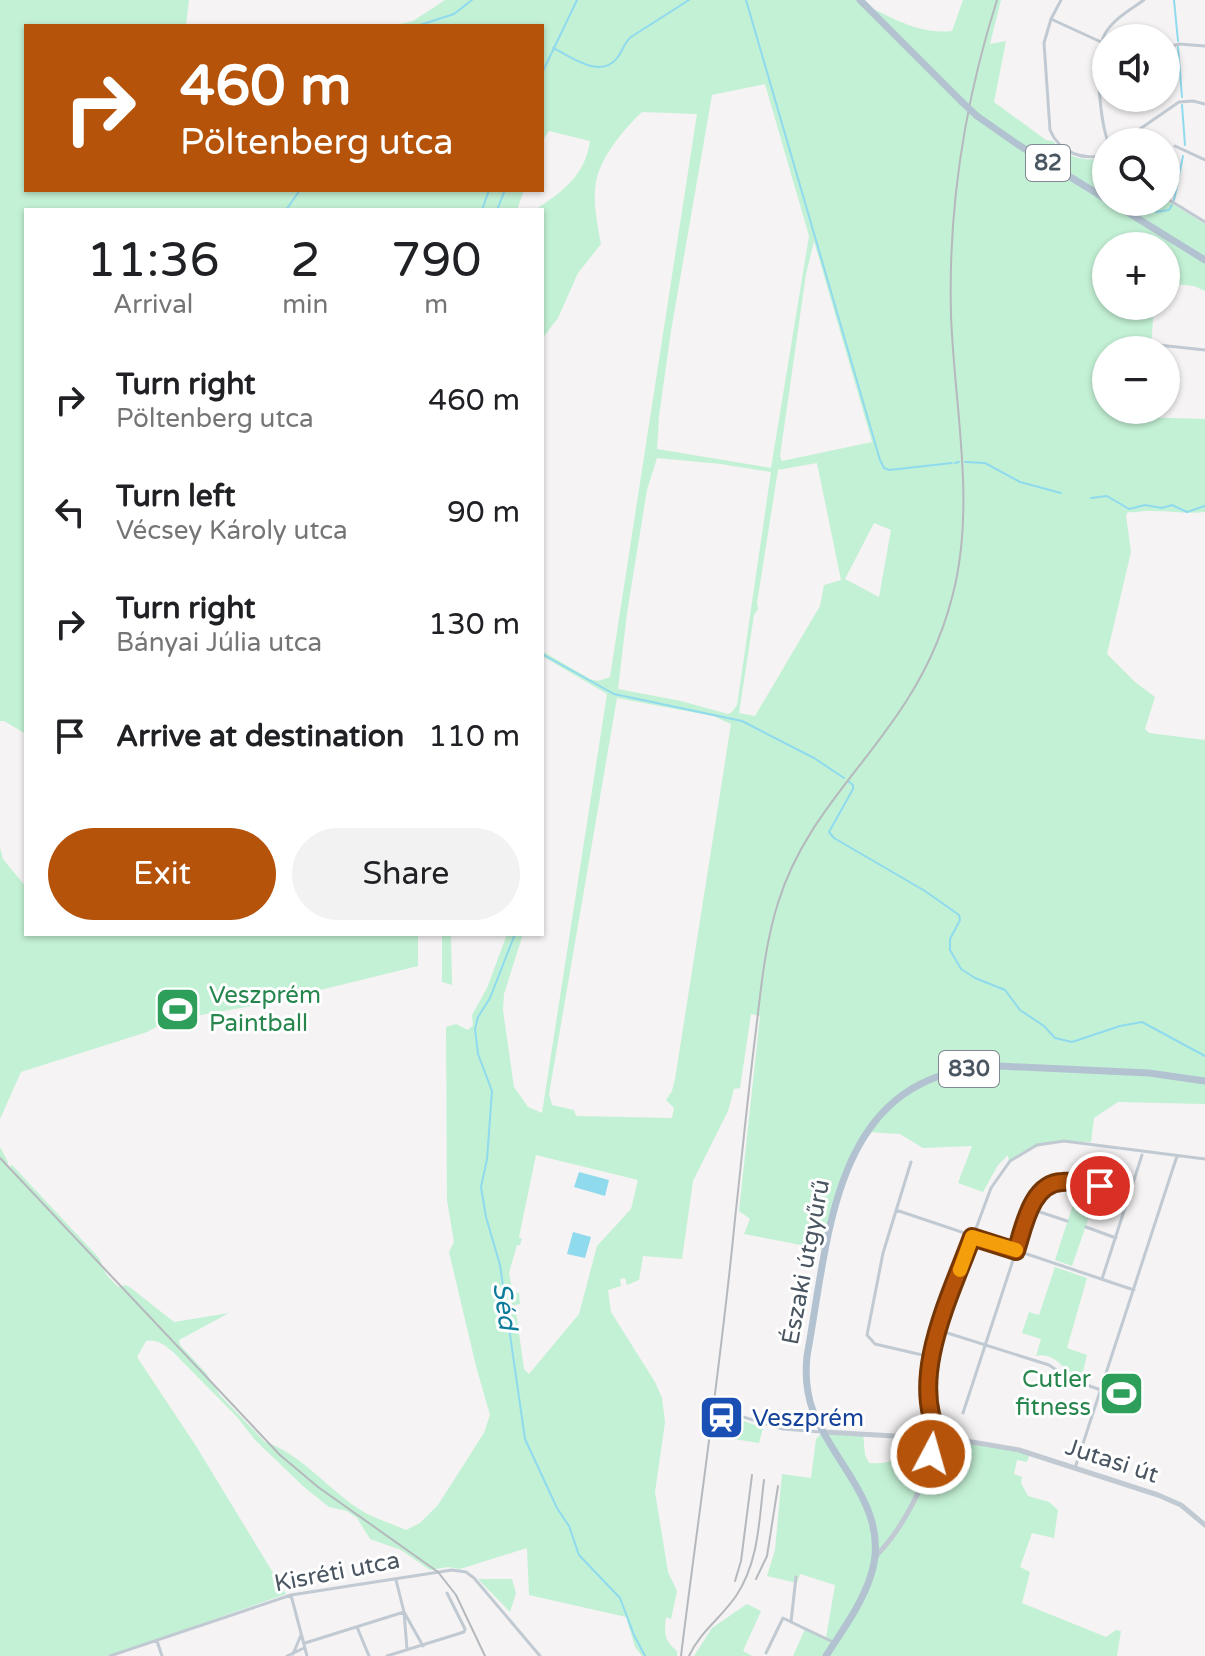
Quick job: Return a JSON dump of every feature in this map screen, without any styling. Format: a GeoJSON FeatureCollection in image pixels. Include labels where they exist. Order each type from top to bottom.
{"type":"FeatureCollection","features":[{"type":"Feature","properties":{"kind":"main road","name":"82"},"geometry":{"type":"LineString","coordinates":[[860,0],[977,116],[1092,191]]}},
{"type":"Feature","properties":{"kind":"main road","name":"82"},"geometry":{"type":"LineString","coordinates":[[1133,216],[1205,260]]}},
{"type":"Feature","properties":{"kind":"main road","name":"Északi útgyűrű"},"geometry":{"type":"LineString","coordinates":[[874,1558],[875,1534],[868,1508],[852,1476],[823,1432],[809,1398],[806,1366],[840,1186],[852,1155],[867,1131],[889,1107],[932,1079],[978,1067],[1149,1073],[1205,1081]]}},
{"type":"Feature","properties":{"kind":"main road","name":"830"},"geometry":{"type":"LineString","coordinates":[[826,1656],[868,1583],[874,1558]]}},
{"type":"Feature","properties":{"kind":"street"},"geometry":{"type":"LineString","coordinates":[[1061,0],[1051,19],[1043,51],[1049,121],[1053,136],[1061,145],[1082,157],[1092,158]]}},
{"type":"Feature","properties":{"kind":"street"},"geometry":{"type":"LineString","coordinates":[[1113,24],[1144,0]]}},
{"type":"Feature","properties":{"kind":"street"},"geometry":{"type":"LineString","coordinates":[[1051,19],[1092,38]]}},
{"type":"Feature","properties":{"kind":"street"},"geometry":{"type":"LineString","coordinates":[[1180,44],[1205,46]]}},
{"type":"Feature","properties":{"kind":"street"},"geometry":{"type":"LineString","coordinates":[[1141,128],[1176,104],[1189,101],[1205,104]]}},
{"type":"Feature","properties":{"kind":"street"},"geometry":{"type":"LineString","coordinates":[[1180,148],[1205,160]]}},
{"type":"Feature","properties":{"kind":"street"},"geometry":{"type":"LineString","coordinates":[[1180,207],[1205,222]]}},
{"type":"Feature","properties":{"kind":"street"},"geometry":{"type":"LineString","coordinates":[[1180,347],[1205,350]]}},
{"type":"Feature","properties":{"kind":"street"},"geometry":{"type":"LineString","coordinates":[[932,1458],[928,1438],[931,1357],[938,1330],[995,1181],[1010,1161],[1045,1143],[1073,1141],[1205,1159]]}},
{"type":"Feature","properties":{"kind":"street"},"geometry":{"type":"LineString","coordinates":[[1102,1279],[1142,1155]]}},
{"type":"Feature","properties":{"kind":"street"},"geometry":{"type":"LineString","coordinates":[[1075,1468],[1177,1155]]}},
{"type":"Feature","properties":{"kind":"street"},"geometry":{"type":"LineString","coordinates":[[911,1162],[883,1253],[867,1335],[875,1344],[931,1357]]}},
{"type":"Feature","properties":{"kind":"street"},"geometry":{"type":"LineString","coordinates":[[963,1413],[1031,1209],[1043,1189],[1057,1182],[1131,1190]]}},
{"type":"Feature","properties":{"kind":"street"},"geometry":{"type":"LineString","coordinates":[[1031,1209],[1067,1221]]}},
{"type":"Feature","properties":{"kind":"street"},"geometry":{"type":"LineString","coordinates":[[896,1210],[1134,1290]]}},
{"type":"Feature","properties":{"kind":"street"},"geometry":{"type":"LineString","coordinates":[[1086,1227],[1116,1238]]}},
{"type":"Feature","properties":{"kind":"street"},"geometry":{"type":"LineString","coordinates":[[938,1330],[1049,1365],[1070,1379],[1101,1390]]}},
{"type":"Feature","properties":{"kind":"street","name":"Jutasi út"},"geometry":{"type":"LineString","coordinates":[[730,1436],[734,1419],[743,1416],[783,1429],[954,1439],[1002,1445],[1170,1500],[1205,1525]]}},
{"type":"Feature","properties":{"kind":"street"},"geometry":{"type":"LineString","coordinates":[[874,1558],[892,1538],[932,1458],[938,1438],[930,1417]]}},
{"type":"Feature","properties":{"kind":"street","name":"Jutasi út"},"geometry":{"type":"LineString","coordinates":[[928,1438],[938,1438]]}},
{"type":"Feature","properties":{"kind":"street"},"geometry":{"type":"LineString","coordinates":[[1198,1518],[1205,1515]]}},
{"type":"Feature","properties":{"kind":"street"},"geometry":{"type":"LineString","coordinates":[[875,1534],[882,1542],[892,1538]]}},
{"type":"Feature","properties":{"kind":"street","name":"Kisréti utca"},"geometry":{"type":"LineString","coordinates":[[110,1656],[291,1595],[446,1571],[466,1572],[540,1656]]}},
{"type":"Feature","properties":{"kind":"street"},"geometry":{"type":"LineString","coordinates":[[791,1622],[796,1577]]}},
{"type":"Feature","properties":{"kind":"street"},"geometry":{"type":"LineString","coordinates":[[395,1579],[404,1612],[407,1649]]}},
{"type":"Feature","properties":{"kind":"street"},"geometry":{"type":"LineString","coordinates":[[387,1656],[464,1632],[447,1593]]}},
{"type":"Feature","properties":{"kind":"street"},"geometry":{"type":"LineString","coordinates":[[291,1595],[307,1656]]}},
{"type":"Feature","properties":{"kind":"street"},"geometry":{"type":"LineString","coordinates":[[287,1656],[304,1646],[404,1612]]}},
{"type":"Feature","properties":{"kind":"street"},"geometry":{"type":"LineString","coordinates":[[404,1612],[423,1646]]}},
{"type":"Feature","properties":{"kind":"street"},"geometry":{"type":"LineString","coordinates":[[766,1653],[783,1618],[834,1642]]}},
{"type":"Feature","properties":{"kind":"street"},"geometry":{"type":"LineString","coordinates":[[357,1627],[369,1656]]}},
{"type":"Feature","properties":{"kind":"street"},"geometry":{"type":"LineString","coordinates":[[293,1654],[302,1632]]}},
{"type":"Feature","properties":{"kind":"street"},"geometry":{"type":"LineString","coordinates":[[157,1641],[162,1656]]}},
{"type":"Feature","properties":{"kind":"green space"},"geometry":{"type":"Polygon","coordinates":[[[0,0],[189,0],[186,24],[24,24],[24,192],[523,192],[518,208],[24,208],[24,733],[0,721],[0,0]]]}},
{"type":"Feature","properties":{"kind":"green space"},"geometry":{"type":"Polygon","coordinates":[[[445,0],[856,0],[914,27],[952,31],[963,0],[1001,0],[990,44],[1006,41],[994,102],[1070,155],[1092,159],[1092,216],[1180,216],[1180,209],[1205,224],[1205,291],[1180,284],[1180,232],[1092,232],[1092,320],[1153,320],[1152,336],[1092,336],[1092,424],[1180,424],[1180,418],[1205,419],[1205,512],[1147,511],[1128,512],[1126,515],[1131,552],[1107,654],[1155,697],[1145,729],[1149,733],[1205,740],[1205,1104],[1118,1102],[1094,1118],[1091,1142],[1048,1144],[1028,1151],[1009,1163],[1008,1155],[998,1165],[983,1192],[958,1183],[972,1146],[923,1148],[900,1134],[868,1132],[846,1169],[827,1250],[744,1234],[750,1219],[739,1211],[760,1016],[751,1014],[740,1088],[734,1089],[728,1111],[693,1181],[682,1259],[643,1256],[639,1280],[627,1285],[625,1278],[620,1279],[621,1286],[608,1290],[611,1312],[662,1398],[665,1422],[655,1492],[668,1572],[677,1591],[671,1619],[666,1617],[665,1628],[667,1640],[677,1651],[677,1656],[642,1656],[635,1647],[626,1617],[529,1595],[527,1548],[460,1569],[430,1570],[401,1550],[370,1539],[357,1518],[347,1511],[329,1507],[304,1487],[255,1440],[237,1417],[173,1352],[161,1343],[146,1341],[137,1357],[196,1446],[286,1594],[110,1656],[0,1656],[0,1147],[8,1162],[7,1168],[12,1165],[99,1258],[106,1274],[118,1287],[126,1285],[131,1288],[174,1322],[229,1313],[179,1340],[180,1345],[206,1373],[220,1395],[265,1442],[290,1454],[364,1512],[406,1530],[420,1523],[438,1505],[484,1433],[490,1415],[449,1252],[454,1242],[447,1200],[446,1027],[456,1024],[468,1030],[473,1025],[472,1015],[487,988],[506,936],[522,936],[504,994],[503,1010],[514,1087],[528,1107],[542,1113],[607,694],[544,657],[544,652],[590,679],[598,681],[610,677],[697,114],[642,112],[622,133],[598,174],[595,209],[601,244],[578,273],[558,318],[544,336],[544,208],[538,208],[571,182],[583,164],[590,141],[549,131],[544,138],[544,24],[400,24],[413,21],[445,0]],[[765,84],[712,95],[671,331],[657,449],[771,468],[809,236],[765,84]],[[814,241],[806,274],[780,456],[782,461],[872,442],[814,241]],[[657,458],[647,490],[618,689],[728,714],[737,705],[771,472],[657,458]],[[817,463],[778,470],[739,713],[755,716],[820,606],[824,585],[841,580],[817,463]],[[874,523],[845,579],[879,597],[891,530],[874,523]],[[617,698],[549,1094],[552,1105],[574,1110],[576,1116],[672,1118],[674,1108],[666,1100],[675,1079],[731,724],[713,716],[617,698]],[[536,1155],[519,1237],[522,1239],[517,1245],[509,1273],[513,1293],[519,1293],[520,1304],[515,1305],[524,1369],[529,1374],[579,1314],[597,1246],[631,1209],[638,1180],[536,1155]]]}},
{"type":"Feature","properties":{"kind":"green space"},"geometry":{"type":"Polygon","coordinates":[[[0,848],[3,859],[24,885],[24,936],[418,936],[418,966],[263,1004],[167,1021],[147,1032],[21,1072],[0,1119],[0,848]]]}},
{"type":"Feature","properties":{"kind":"green space"},"geometry":{"type":"Polygon","coordinates":[[[442,936],[451,936],[452,985],[442,982],[442,936]]]}},
{"type":"Feature","properties":{"kind":"green space"},"geometry":{"type":"Polygon","coordinates":[[[1079,1186],[1099,1188],[1072,1266],[1055,1260],[1079,1186]]]}},
{"type":"Feature","properties":{"kind":"green space"},"geometry":{"type":"Polygon","coordinates":[[[1055,1267],[1087,1278],[1067,1348],[1087,1355],[1080,1383],[1065,1375],[1063,1367],[1053,1359],[1036,1356],[1041,1339],[1022,1333],[1029,1312],[1039,1315],[1055,1267]]]}},
{"type":"Feature","properties":{"kind":"green space"},"geometry":{"type":"Polygon","coordinates":[[[744,1421],[763,1428],[759,1443],[734,1439],[737,1423],[744,1421]]]}},
{"type":"Feature","properties":{"kind":"green space"},"geometry":{"type":"Polygon","coordinates":[[[824,1431],[863,1433],[869,1463],[884,1463],[902,1455],[911,1436],[927,1441],[931,1456],[940,1442],[962,1440],[1030,1453],[1027,1462],[1017,1460],[1014,1474],[1022,1477],[1021,1483],[1028,1496],[1049,1502],[1058,1510],[1054,1538],[1032,1533],[1020,1567],[1030,1572],[1022,1603],[1106,1637],[1116,1630],[1121,1631],[1117,1656],[793,1656],[805,1629],[826,1638],[835,1585],[800,1574],[797,1583],[767,1576],[775,1550],[782,1474],[811,1478],[816,1439],[824,1431]]]}},
{"type":"Feature","properties":{"kind":"green space"},"geometry":{"type":"Polygon","coordinates":[[[478,1579],[512,1579],[516,1593],[510,1612],[478,1579]]]}},
{"type":"Feature","properties":{"kind":"green space"},"geometry":{"type":"Polygon","coordinates":[[[747,1604],[761,1611],[743,1651],[752,1656],[694,1656],[712,1628],[747,1604]]]}},
{"type":"Feature","properties":{"kind":"water"},"geometry":{"type":"Polygon","coordinates":[[[579,1172],[609,1180],[605,1196],[574,1187],[579,1172]]]}},
{"type":"Feature","properties":{"kind":"water"},"geometry":{"type":"Polygon","coordinates":[[[573,1232],[591,1237],[585,1258],[567,1254],[573,1232]]]}},
{"type":"Feature","properties":{"kind":"waterway"},"geometry":{"type":"LineString","coordinates":[[423,24],[454,14],[472,0]]}},
{"type":"Feature","properties":{"kind":"waterway","name":"Séd"},"geometry":{"type":"LineString","coordinates":[[544,69],[577,0]]}},
{"type":"Feature","properties":{"kind":"waterway"},"geometry":{"type":"LineString","coordinates":[[553,48],[585,64],[602,67],[617,58],[631,37],[689,0]]}},
{"type":"Feature","properties":{"kind":"waterway"},"geometry":{"type":"LineString","coordinates":[[746,0],[880,460],[889,470],[952,463]]}},
{"type":"Feature","properties":{"kind":"waterway"},"geometry":{"type":"LineString","coordinates":[[1174,0],[1176,24]]}},
{"type":"Feature","properties":{"kind":"waterway"},"geometry":{"type":"LineString","coordinates":[[1180,72],[1182,97]]}},
{"type":"Feature","properties":{"kind":"waterway"},"geometry":{"type":"LineString","coordinates":[[1182,105],[1185,145]]}},
{"type":"Feature","properties":{"kind":"waterway"},"geometry":{"type":"LineString","coordinates":[[1180,171],[1183,156]]}},
{"type":"Feature","properties":{"kind":"waterway"},"geometry":{"type":"LineString","coordinates":[[287,208],[299,192]]}},
{"type":"Feature","properties":{"kind":"waterway"},"geometry":{"type":"LineString","coordinates":[[483,208],[488,192]]}},
{"type":"Feature","properties":{"kind":"waterway","name":"Séd"},"geometry":{"type":"LineString","coordinates":[[498,208],[504,192]]}},
{"type":"Feature","properties":{"kind":"waterway"},"geometry":{"type":"LineString","coordinates":[[955,463],[959,462]]}},
{"type":"Feature","properties":{"kind":"waterway"},"geometry":{"type":"LineString","coordinates":[[965,462],[985,463],[1020,482],[1061,493]]}},
{"type":"Feature","properties":{"kind":"waterway"},"geometry":{"type":"LineString","coordinates":[[1091,498],[1107,496],[1129,509],[1145,505],[1162,508],[1172,505],[1187,512],[1205,506]]}},
{"type":"Feature","properties":{"kind":"waterway"},"geometry":{"type":"LineString","coordinates":[[544,655],[614,694],[742,721],[814,758],[844,778]]}},
{"type":"Feature","properties":{"kind":"waterway"},"geometry":{"type":"LineString","coordinates":[[848,781],[853,789],[829,832],[959,915],[960,920],[950,939],[950,950],[961,969],[1005,990],[1020,1010],[1044,1026],[1055,1038],[1072,1042],[1142,1022],[1205,1056]]}},
{"type":"Feature","properties":{"kind":"waterway","name":"Séd"},"geometry":{"type":"LineString","coordinates":[[514,936],[475,1029],[478,1054],[492,1091],[487,1159],[481,1187],[500,1265],[525,1439],[557,1508],[569,1526],[579,1555],[620,1598],[645,1656]]}},
{"type":"Feature","properties":{"kind":"railway"},"geometry":{"type":"LineString","coordinates":[[681,1656],[723,1328],[760,998],[778,903],[789,874],[818,821],[890,725],[923,672],[943,628],[956,581],[961,548],[963,482],[951,315],[952,235],[968,116],[997,0]]}},
{"type":"Feature","properties":{"kind":"railway"},"geometry":{"type":"LineString","coordinates":[[0,1158],[280,1455],[318,1487],[438,1572],[456,1595],[485,1656]]}},
{"type":"Feature","properties":{"kind":"railway"},"geometry":{"type":"LineString","coordinates":[[735,1581],[741,1561],[752,1475]]}},
{"type":"Feature","properties":{"kind":"railway"},"geometry":{"type":"LineString","coordinates":[[689,1656],[744,1583],[757,1540],[764,1480]]}},
{"type":"Feature","properties":{"kind":"railway"},"geometry":{"type":"LineString","coordinates":[[756,1579],[767,1556],[778,1486]]}},
{"type":"Feature","properties":{"kind":"slow traffic"},"geometry":{"type":"LineString","coordinates":[[960,1270],[972,1237],[1016,1250]]}},
{"type":"Feature","properties":{"kind":"place","name":"Veszprém Paintball"},"geometry":{"type":"Point","coordinates":[178,1009]}},
{"type":"Feature","properties":{"kind":"place","name":"Cutler fitness"},"geometry":{"type":"Point","coordinates":[1122,1393]}},
{"type":"Feature","properties":{"kind":"place","name":"Veszprém"},"geometry":{"type":"Point","coordinates":[721,1418]}},
{"type":"Feature","properties":{"kind":"route"},"geometry":{"type":"LineString","coordinates":[[931,1454],[932,1458],[940,1438],[930,1417],[931,1357],[972,1237],[1016,1251],[1031,1209],[1043,1189],[1060,1182],[1100,1186]]}}]}
